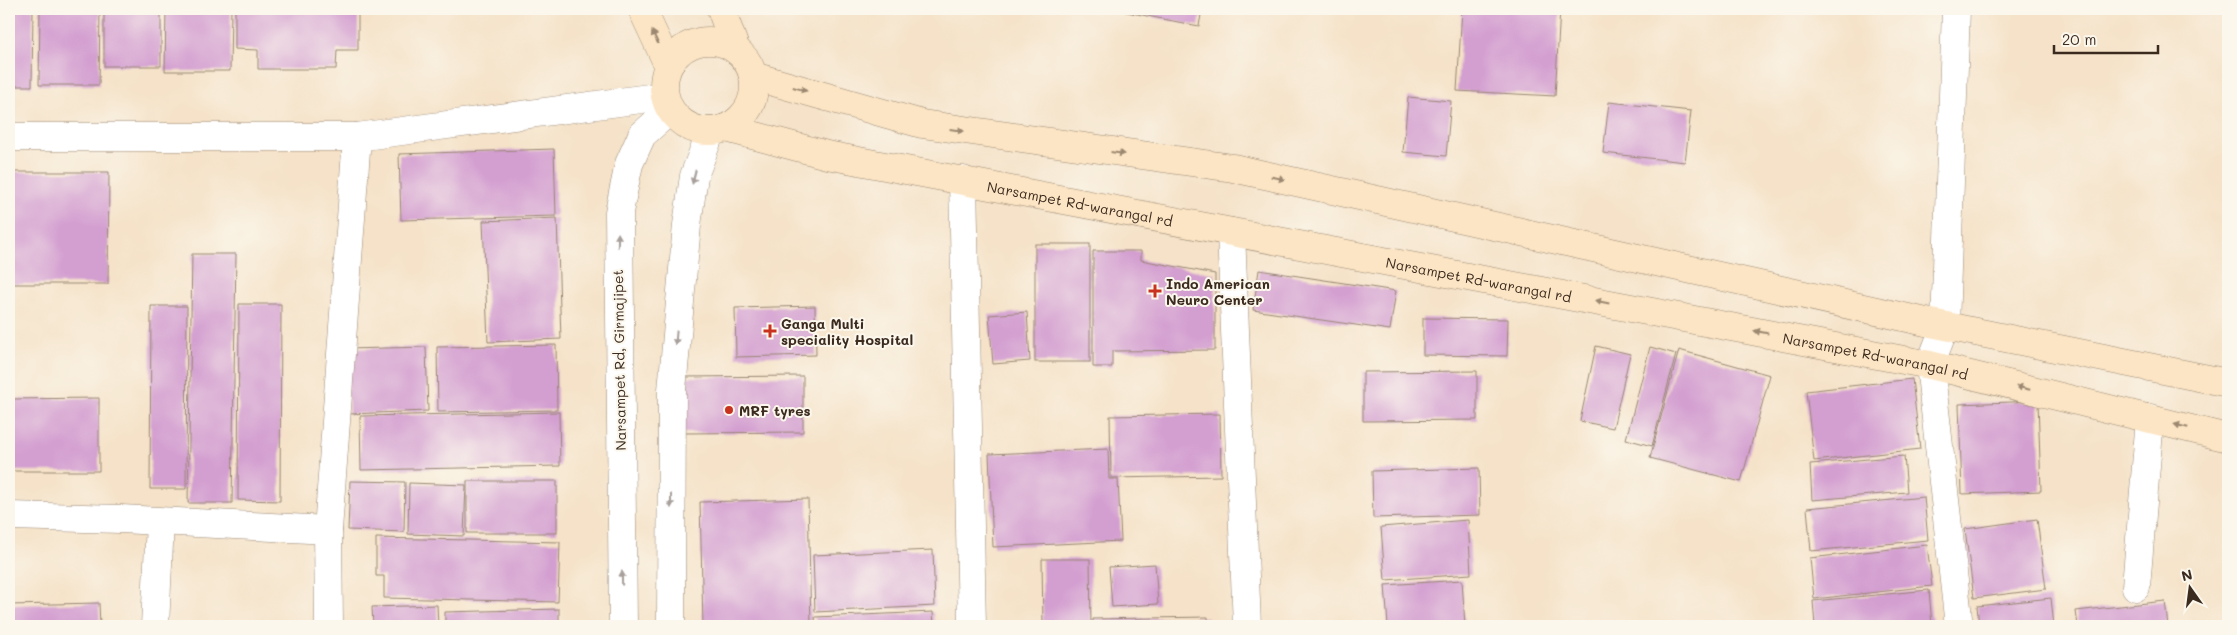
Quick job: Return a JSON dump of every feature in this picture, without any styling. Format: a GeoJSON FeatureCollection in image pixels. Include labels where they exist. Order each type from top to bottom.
{"type":"FeatureCollection","features":[{"type":"Feature","properties":{"kind":"main road"},"geometry":{"type":"LineString","coordinates":[[642,9],[668,65]]}},
{"type":"Feature","properties":{"kind":"main road"},"geometry":{"type":"LineString","coordinates":[[721,9],[736,50]]}},
{"type":"Feature","properties":{"kind":"main road"},"geometry":{"type":"LineString","coordinates":[[706,41],[722,43],[736,50],[747,61],[753,76],[754,91],[750,107],[740,119],[718,130],[695,129],[681,122],[667,103],[663,81],[668,65],[678,52],[691,44],[706,41]]}},
{"type":"Feature","properties":{"kind":"main road"},"geometry":{"type":"LineString","coordinates":[[753,76],[922,124],[1233,168],[1945,326],[2228,383]]}},
{"type":"Feature","properties":{"kind":"main road","name":"Narsampet Rd-warangal rd"},"geometry":{"type":"LineString","coordinates":[[718,130],[827,154],[1930,365],[2228,438]]}},
{"type":"Feature","properties":{"kind":"street"},"geometry":{"type":"LineString","coordinates":[[1956,9],[1945,326],[1930,365],[1959,626]]}},
{"type":"Feature","properties":{"kind":"street"},"geometry":{"type":"LineString","coordinates":[[9,137],[357,137],[667,103]]}},
{"type":"Feature","properties":{"kind":"street","name":"Narsampet Rd, Girmajipet"},"geometry":{"type":"LineString","coordinates":[[623,626],[619,212],[629,164],[642,134],[667,103]]}},
{"type":"Feature","properties":{"kind":"street"},"geometry":{"type":"LineString","coordinates":[[671,626],[672,390],[687,225],[694,176],[718,130]]}},
{"type":"Feature","properties":{"kind":"street"},"geometry":{"type":"LineString","coordinates":[[330,626],[328,530],[357,137]]}},
{"type":"Feature","properties":{"kind":"street"},"geometry":{"type":"LineString","coordinates":[[963,180],[972,626]]}},
{"type":"Feature","properties":{"kind":"street"},"geometry":{"type":"LineString","coordinates":[[1231,232],[1247,626]]}},
{"type":"Feature","properties":{"kind":"street"},"geometry":{"type":"LineString","coordinates":[[2136,587],[2150,418]]}},
{"type":"Feature","properties":{"kind":"street"},"geometry":{"type":"LineString","coordinates":[[9,516],[121,519],[160,523],[328,530]]}},
{"type":"Feature","properties":{"kind":"street"},"geometry":{"type":"LineString","coordinates":[[156,626],[160,523]]}},
{"type":"Feature","properties":{"kind":"building"},"geometry":{"type":"Polygon","coordinates":[[[9,9],[33,9],[32,86],[9,86],[9,9]]]}},
{"type":"Feature","properties":{"kind":"building"},"geometry":{"type":"Polygon","coordinates":[[[40,9],[100,9],[99,85],[39,85],[40,9]]]}},
{"type":"Feature","properties":{"kind":"building"},"geometry":{"type":"Polygon","coordinates":[[[104,9],[161,9],[161,66],[104,66],[104,9]]]}},
{"type":"Feature","properties":{"kind":"building"},"geometry":{"type":"Polygon","coordinates":[[[166,9],[231,9],[230,71],[165,71],[166,9]]]}},
{"type":"Feature","properties":{"kind":"building"},"geometry":{"type":"Polygon","coordinates":[[[235,9],[358,9],[358,50],[337,50],[336,69],[258,69],[258,50],[235,49],[235,9]]]}},
{"type":"Feature","properties":{"kind":"building"},"geometry":{"type":"Polygon","coordinates":[[[1111,9],[1202,9],[1199,26],[1111,9]]]}},
{"type":"Feature","properties":{"kind":"building"},"geometry":{"type":"Polygon","coordinates":[[[1462,9],[1560,9],[1555,96],[1457,91],[1462,9]]]}},
{"type":"Feature","properties":{"kind":"building"},"geometry":{"type":"Polygon","coordinates":[[[1408,97],[1451,101],[1446,156],[1403,152],[1408,97]]]}},
{"type":"Feature","properties":{"kind":"building"},"geometry":{"type":"Polygon","coordinates":[[[1609,102],[1691,111],[1685,162],[1603,153],[1609,102]]]}},
{"type":"Feature","properties":{"kind":"building"},"geometry":{"type":"Polygon","coordinates":[[[554,149],[556,216],[401,220],[399,154],[554,149]]]}},
{"type":"Feature","properties":{"kind":"building"},"geometry":{"type":"Polygon","coordinates":[[[9,172],[109,172],[108,284],[9,284],[9,172]]]}},
{"type":"Feature","properties":{"kind":"building"},"geometry":{"type":"Polygon","coordinates":[[[557,218],[561,339],[488,342],[483,221],[557,218]]]}},
{"type":"Feature","properties":{"kind":"building"},"geometry":{"type":"Polygon","coordinates":[[[1035,244],[1090,244],[1090,362],[1035,362],[1035,244]]]}},
{"type":"Feature","properties":{"kind":"building"},"geometry":{"type":"Polygon","coordinates":[[[1093,251],[1141,251],[1141,260],[1215,274],[1215,350],[1112,351],[1112,367],[1093,367],[1093,251]]]}},
{"type":"Feature","properties":{"kind":"building"},"geometry":{"type":"Polygon","coordinates":[[[192,254],[236,254],[232,503],[188,503],[192,254]]]}},
{"type":"Feature","properties":{"kind":"building"},"geometry":{"type":"Polygon","coordinates":[[[1259,270],[1396,291],[1390,330],[1253,310],[1259,270]]]}},
{"type":"Feature","properties":{"kind":"building"},"geometry":{"type":"Polygon","coordinates":[[[239,304],[281,304],[280,501],[238,500],[239,304]]]}},
{"type":"Feature","properties":{"kind":"building"},"geometry":{"type":"Polygon","coordinates":[[[151,306],[187,306],[186,489],[150,489],[151,306]]]}},
{"type":"Feature","properties":{"kind":"building"},"geometry":{"type":"Polygon","coordinates":[[[815,306],[816,355],[736,357],[735,308],[815,306]]]}},
{"type":"Feature","properties":{"kind":"building"},"geometry":{"type":"Polygon","coordinates":[[[1027,312],[1030,361],[993,364],[989,315],[1027,312]]]}},
{"type":"Feature","properties":{"kind":"building"},"geometry":{"type":"Polygon","coordinates":[[[1423,318],[1508,319],[1507,356],[1423,355],[1423,318]]]}},
{"type":"Feature","properties":{"kind":"building"},"geometry":{"type":"Polygon","coordinates":[[[556,345],[557,410],[438,412],[437,347],[556,345]]]}},
{"type":"Feature","properties":{"kind":"building"},"geometry":{"type":"Polygon","coordinates":[[[1596,346],[1630,354],[1613,428],[1580,421],[1596,346]]]}},
{"type":"Feature","properties":{"kind":"building"},"geometry":{"type":"Polygon","coordinates":[[[426,347],[428,411],[349,414],[346,349],[426,347]]]}},
{"type":"Feature","properties":{"kind":"building"},"geometry":{"type":"Polygon","coordinates":[[[1650,347],[1676,354],[1652,446],[1626,439],[1650,347]]]}},
{"type":"Feature","properties":{"kind":"building"},"geometry":{"type":"Polygon","coordinates":[[[1679,350],[1770,375],[1741,482],[1650,458],[1679,350]]]}},
{"type":"Feature","properties":{"kind":"building"},"geometry":{"type":"Polygon","coordinates":[[[1477,371],[1477,420],[1363,421],[1363,372],[1477,371]]]}},
{"type":"Feature","properties":{"kind":"building"},"geometry":{"type":"Polygon","coordinates":[[[803,376],[803,432],[683,433],[683,377],[803,376]]]}},
{"type":"Feature","properties":{"kind":"building"},"geometry":{"type":"Polygon","coordinates":[[[1912,379],[1920,449],[1814,461],[1806,391],[1912,379]]]}},
{"type":"Feature","properties":{"kind":"building"},"geometry":{"type":"Polygon","coordinates":[[[99,398],[99,471],[9,471],[9,399],[99,398]]]}},
{"type":"Feature","properties":{"kind":"building"},"geometry":{"type":"Polygon","coordinates":[[[2038,401],[2041,491],[1962,494],[1959,404],[2038,401]]]}},
{"type":"Feature","properties":{"kind":"building"},"geometry":{"type":"Polygon","coordinates":[[[559,412],[560,466],[361,470],[360,416],[559,412]]]}},
{"type":"Feature","properties":{"kind":"building"},"geometry":{"type":"Polygon","coordinates":[[[1220,414],[1221,476],[1111,478],[1110,416],[1220,414]]]}},
{"type":"Feature","properties":{"kind":"building"},"geometry":{"type":"Polygon","coordinates":[[[1108,449],[1109,479],[1118,479],[1121,541],[993,547],[989,454],[1108,449]]]}},
{"type":"Feature","properties":{"kind":"building"},"geometry":{"type":"Polygon","coordinates":[[[1904,456],[1907,492],[1812,500],[1810,464],[1904,456]]]}},
{"type":"Feature","properties":{"kind":"building"},"geometry":{"type":"Polygon","coordinates":[[[1479,468],[1480,515],[1373,518],[1372,471],[1479,468]]]}},
{"type":"Feature","properties":{"kind":"building"},"geometry":{"type":"Polygon","coordinates":[[[350,481],[405,482],[404,532],[348,530],[350,481]]]}},
{"type":"Feature","properties":{"kind":"building"},"geometry":{"type":"Polygon","coordinates":[[[467,481],[557,481],[557,533],[467,533],[467,481]]]}},
{"type":"Feature","properties":{"kind":"building"},"geometry":{"type":"Polygon","coordinates":[[[409,483],[466,485],[464,536],[408,534],[409,483]]]}},
{"type":"Feature","properties":{"kind":"building"},"geometry":{"type":"Polygon","coordinates":[[[1924,497],[1928,540],[1811,551],[1807,508],[1924,497]]]}},
{"type":"Feature","properties":{"kind":"building"},"geometry":{"type":"Polygon","coordinates":[[[808,499],[811,626],[703,626],[700,502],[808,499]]]}},
{"type":"Feature","properties":{"kind":"building"},"geometry":{"type":"Polygon","coordinates":[[[2037,519],[2046,589],[1974,598],[1965,529],[2037,519]]]}},
{"type":"Feature","properties":{"kind":"building"},"geometry":{"type":"Polygon","coordinates":[[[1468,520],[1471,574],[1385,580],[1381,527],[1468,520]]]}},
{"type":"Feature","properties":{"kind":"building"},"geometry":{"type":"Polygon","coordinates":[[[376,538],[560,542],[558,602],[384,598],[384,576],[376,576],[376,538]]]}},
{"type":"Feature","properties":{"kind":"building"},"geometry":{"type":"Polygon","coordinates":[[[1927,545],[1932,586],[1814,599],[1810,558],[1927,545]]]}},
{"type":"Feature","properties":{"kind":"building"},"geometry":{"type":"Polygon","coordinates":[[[933,550],[935,606],[815,612],[813,555],[933,550]]]}},
{"type":"Feature","properties":{"kind":"building"},"geometry":{"type":"Polygon","coordinates":[[[1042,559],[1090,559],[1091,626],[1043,626],[1042,559]]]}},
{"type":"Feature","properties":{"kind":"building"},"geometry":{"type":"Polygon","coordinates":[[[1155,564],[1158,604],[1112,607],[1109,567],[1155,564]]]}},
{"type":"Feature","properties":{"kind":"building"},"geometry":{"type":"Polygon","coordinates":[[[1462,580],[1465,626],[1388,626],[1385,585],[1462,580]]]}},
{"type":"Feature","properties":{"kind":"building"},"geometry":{"type":"Polygon","coordinates":[[[1929,590],[1932,626],[1815,626],[1813,601],[1929,590]]]}},
{"type":"Feature","properties":{"kind":"building"},"geometry":{"type":"Polygon","coordinates":[[[2051,598],[2054,626],[1979,626],[1977,606],[2051,598]]]}},
{"type":"Feature","properties":{"kind":"building"},"geometry":{"type":"Polygon","coordinates":[[[2165,601],[2168,626],[2078,626],[2076,611],[2165,601]]]}},
{"type":"Feature","properties":{"kind":"building"},"geometry":{"type":"Polygon","coordinates":[[[99,603],[100,626],[9,626],[9,605],[99,603]]]}},
{"type":"Feature","properties":{"kind":"building"},"geometry":{"type":"Polygon","coordinates":[[[437,605],[438,626],[373,626],[372,607],[437,605]]]}},
{"type":"Feature","properties":{"kind":"building"},"geometry":{"type":"Polygon","coordinates":[[[559,609],[559,626],[445,626],[445,612],[559,609]]]}},
{"type":"Feature","properties":{"kind":"building"},"geometry":{"type":"Polygon","coordinates":[[[933,612],[934,626],[816,626],[815,617],[933,612]]]}},
{"type":"Feature","properties":{"kind":"building"},"geometry":{"type":"Polygon","coordinates":[[[1208,617],[1208,626],[1093,626],[1093,619],[1208,617]]]}},
{"type":"Feature","properties":{"kind":"place","name":"Indo American Neuro Center"},"geometry":{"type":"Point","coordinates":[1155,291]}},
{"type":"Feature","properties":{"kind":"place","name":"Ganga Multi speciality Hospital"},"geometry":{"type":"Point","coordinates":[770,331]}},
{"type":"Feature","properties":{"kind":"place","name":"MRF tyres"},"geometry":{"type":"Point","coordinates":[729,410]}}]}
